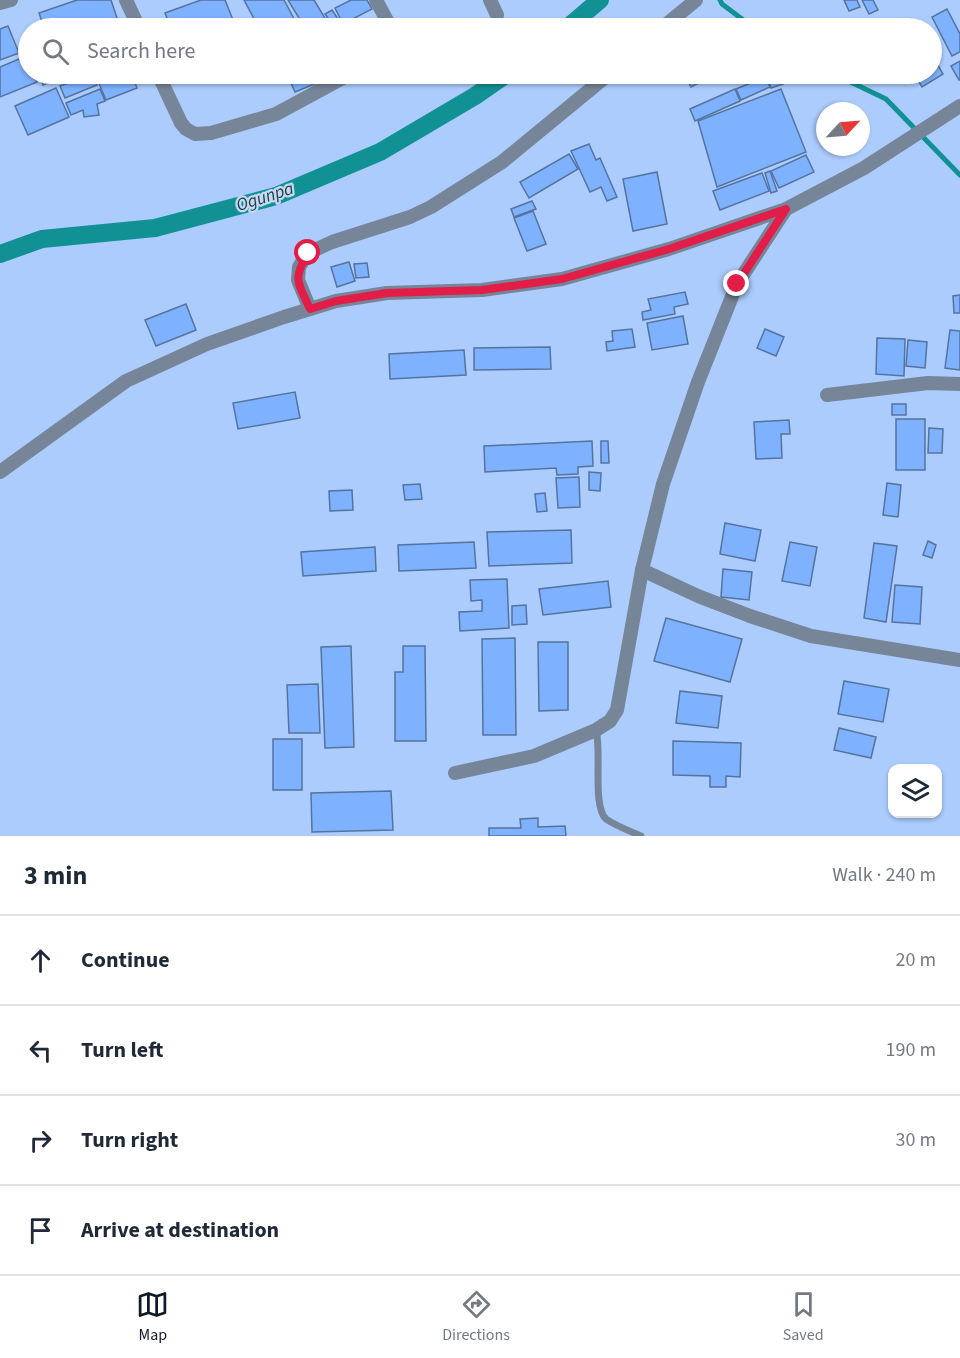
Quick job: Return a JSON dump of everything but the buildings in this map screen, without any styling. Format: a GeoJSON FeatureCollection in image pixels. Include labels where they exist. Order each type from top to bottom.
{"type":"FeatureCollection","features":[{"type":"Feature","properties":{"kind":"street"},"geometry":{"type":"LineString","coordinates":[[0,3],[11,0]]}},
{"type":"Feature","properties":{"kind":"street"},"geometry":{"type":"LineString","coordinates":[[126,0],[134,18]]}},
{"type":"Feature","properties":{"kind":"street"},"geometry":{"type":"LineString","coordinates":[[376,0],[385,18]]}},
{"type":"Feature","properties":{"kind":"street"},"geometry":{"type":"LineString","coordinates":[[490,0],[497,15]]}},
{"type":"Feature","properties":{"kind":"street"},"geometry":{"type":"LineString","coordinates":[[674,18],[696,0]]}},
{"type":"Feature","properties":{"kind":"street"},"geometry":{"type":"LineString","coordinates":[[163,84],[181,123],[195,134],[211,133],[276,114],[332,84]]}},
{"type":"Feature","properties":{"kind":"street"},"geometry":{"type":"LineString","coordinates":[[310,309],[298,280],[299,267],[308,253],[332,242],[410,217],[431,207],[502,162],[597,84]]}},
{"type":"Feature","properties":{"kind":"street"},"geometry":{"type":"LineString","coordinates":[[0,472],[126,381],[207,344],[336,301],[387,293],[482,290],[562,279],[669,249],[786,209],[864,168],[960,106]]}},
{"type":"Feature","properties":{"kind":"street"},"geometry":{"type":"LineString","coordinates":[[454,773],[534,756],[596,730],[610,721],[617,710],[642,570],[663,484],[698,382],[737,284],[786,209]]}},
{"type":"Feature","properties":{"kind":"street"},"geometry":{"type":"LineString","coordinates":[[826,395],[928,383],[960,384]]}},
{"type":"Feature","properties":{"kind":"street"},"geometry":{"type":"LineString","coordinates":[[642,570],[729,608],[811,636],[960,660]]}},
{"type":"Feature","properties":{"kind":"lane"},"geometry":{"type":"LineString","coordinates":[[596,730],[599,743],[598,799],[600,809],[605,818],[641,836]]}},
{"type":"Feature","properties":{"kind":"waterway","name":"Ogunpa"},"geometry":{"type":"LineString","coordinates":[[579,18],[600,0]]}},
{"type":"Feature","properties":{"kind":"waterway"},"geometry":{"type":"LineString","coordinates":[[720,0],[741,18]]}},
{"type":"Feature","properties":{"kind":"waterway","name":"Ogunpa"},"geometry":{"type":"LineString","coordinates":[[0,254],[42,239],[155,228],[276,196],[380,152],[492,84]]}},
{"type":"Feature","properties":{"kind":"waterway"},"geometry":{"type":"LineString","coordinates":[[855,84],[886,99],[960,175]]}},
{"type":"Feature","properties":{"kind":"route"},"geometry":{"type":"LineString","coordinates":[[308,253],[299,267],[298,280],[310,309],[336,301],[387,293],[482,290],[562,279],[669,249],[751,219],[786,209],[737,284]]}}]}
